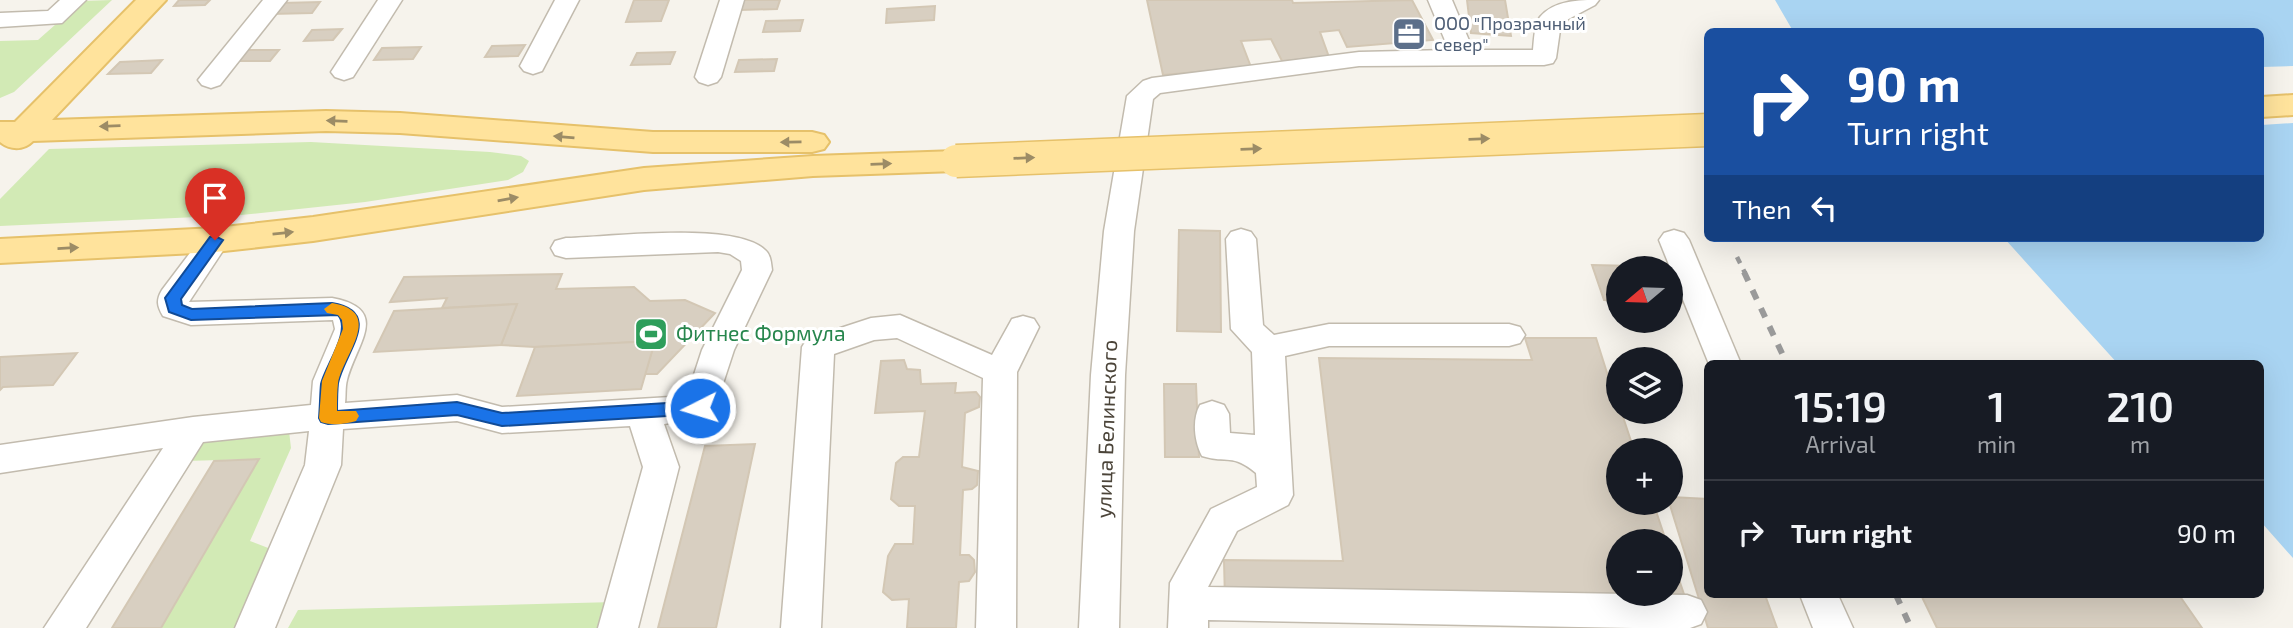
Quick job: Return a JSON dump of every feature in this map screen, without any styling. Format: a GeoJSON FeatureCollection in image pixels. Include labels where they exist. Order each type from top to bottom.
{"type":"FeatureCollection","features":[{"type":"Feature","properties":{"kind":"main road"},"geometry":{"type":"LineString","coordinates":[[0,155],[13,131],[152,0]]}},
{"type":"Feature","properties":{"kind":"main road"},"geometry":{"type":"LineString","coordinates":[[2264,83],[2293,82]]}},
{"type":"Feature","properties":{"kind":"main road"},"geometry":{"type":"LineString","coordinates":[[2264,107],[2293,105]]}},
{"type":"Feature","properties":{"kind":"main road"},"geometry":{"type":"LineString","coordinates":[[0,251],[215,240],[313,229],[644,179],[813,166],[957,148],[1704,106]]}},
{"type":"Feature","properties":{"kind":"main road"},"geometry":{"type":"LineString","coordinates":[[13,131],[326,121],[400,123],[653,142],[796,142],[957,148],[1704,130]]}},
{"type":"Feature","properties":{"kind":"street"},"geometry":{"type":"LineString","coordinates":[[0,20],[54,18],[74,0]]}},
{"type":"Feature","properties":{"kind":"street"},"geometry":{"type":"LineString","coordinates":[[211,80],[275,0]]}},
{"type":"Feature","properties":{"kind":"street"},"geometry":{"type":"LineString","coordinates":[[344,72],[390,0]]}},
{"type":"Feature","properties":{"kind":"street"},"geometry":{"type":"LineString","coordinates":[[533,66],[567,0]]}},
{"type":"Feature","properties":{"kind":"street"},"geometry":{"type":"LineString","coordinates":[[708,77],[732,0]]}},
{"type":"Feature","properties":{"kind":"street"},"geometry":{"type":"LineString","coordinates":[[1440,0],[1464,57]]}},
{"type":"Feature","properties":{"kind":"street","name":"улица Белинского"},"geometry":{"type":"LineString","coordinates":[[1099,628],[1108,375],[1119,231],[1140,96],[1152,86],[1359,58],[1544,58],[1550,20],[1587,0]]}},
{"type":"Feature","properties":{"kind":"street"},"geometry":{"type":"LineString","coordinates":[[1241,239],[1247,329],[1268,348],[1275,495],[1224,520],[1189,583],[1188,616],[1687,612]]}},
{"type":"Feature","properties":{"kind":"street"},"geometry":{"type":"LineString","coordinates":[[215,240],[173,298],[174,308],[191,314],[332,309],[343,311],[350,318],[351,329],[330,381],[323,465],[255,628]]}},
{"type":"Feature","properties":{"kind":"street"},"geometry":{"type":"LineString","coordinates":[[1674,240],[1723,360]]}},
{"type":"Feature","properties":{"kind":"street"},"geometry":{"type":"LineString","coordinates":[[0,459],[193,430],[457,408],[502,420],[700,408],[718,350],[757,270],[755,257],[739,246],[718,242],[566,248]]}},
{"type":"Feature","properties":{"kind":"street"},"geometry":{"type":"LineString","coordinates":[[802,628],[818,347],[871,329],[900,326],[1000,372]]}},
{"type":"Feature","properties":{"kind":"street"},"geometry":{"type":"LineString","coordinates":[[996,628],[1000,372],[1023,327]]}},
{"type":"Feature","properties":{"kind":"street"},"geometry":{"type":"LineString","coordinates":[[1268,348],[1329,335],[1509,335]]}},
{"type":"Feature","properties":{"kind":"street"},"geometry":{"type":"LineString","coordinates":[[618,628],[661,467],[643,413]]}},
{"type":"Feature","properties":{"kind":"street"},"geometry":{"type":"LineString","coordinates":[[1212,414],[1214,446],[1247,446],[1274,467]]}},
{"type":"Feature","properties":{"kind":"street"},"geometry":{"type":"LineString","coordinates":[[64,628],[193,430]]}},
{"type":"Feature","properties":{"kind":"street"},"geometry":{"type":"LineString","coordinates":[[1820,598],[1833,628]]}},
{"type":"Feature","properties":{"kind":"green space"},"geometry":{"type":"Polygon","coordinates":[[[112,0],[14,92],[0,98],[0,41],[38,40],[82,1],[112,0]]]}},
{"type":"Feature","properties":{"kind":"green space"},"geometry":{"type":"Polygon","coordinates":[[[311,142],[490,152],[521,156],[529,161],[523,172],[508,180],[365,202],[241,215],[0,226],[0,199],[49,149],[311,142]]]}},
{"type":"Feature","properties":{"kind":"green space"},"geometry":{"type":"Polygon","coordinates":[[[289,431],[291,448],[250,541],[276,551],[235,628],[161,628],[259,459],[185,461],[200,436],[289,431]]]}},
{"type":"Feature","properties":{"kind":"green space"},"geometry":{"type":"Polygon","coordinates":[[[615,602],[608,628],[288,628],[298,610],[615,602]]]}},
{"type":"Feature","properties":{"kind":"water"},"geometry":{"type":"Polygon","coordinates":[[[1775,0],[2293,0],[2293,558],[2264,525],[2264,360],[2114,360],[2008,242],[2264,242],[2264,28],[1791,28],[1775,0]]]}},
{"type":"Feature","properties":{"kind":"pier"},"geometry":{"type":"Polygon","coordinates":[[[2293,66],[2293,123],[2264,125],[2264,67],[2293,66]]]}},
{"type":"Feature","properties":{"kind":"building"},"geometry":{"type":"Polygon","coordinates":[[[179,0],[210,0],[205,5],[174,6],[179,0]]]}},
{"type":"Feature","properties":{"kind":"building"},"geometry":{"type":"Polygon","coordinates":[[[634,0],[669,0],[661,21],[626,22],[634,0]]]}},
{"type":"Feature","properties":{"kind":"building"},"geometry":{"type":"Polygon","coordinates":[[[744,0],[780,0],[777,9],[741,10],[744,0]]]}},
{"type":"Feature","properties":{"kind":"building"},"geometry":{"type":"Polygon","coordinates":[[[1147,0],[1292,0],[1293,3],[1412,0],[1433,40],[1347,47],[1339,30],[1320,32],[1329,57],[1282,61],[1271,39],[1241,41],[1251,67],[1163,75],[1147,0]]]}},
{"type":"Feature","properties":{"kind":"building"},"geometry":{"type":"Polygon","coordinates":[[[1467,0],[1505,0],[1511,36],[1471,33],[1467,0]]]}},
{"type":"Feature","properties":{"kind":"building"},"geometry":{"type":"Polygon","coordinates":[[[320,2],[312,13],[272,14],[281,3],[320,2]]]}},
{"type":"Feature","properties":{"kind":"building"},"geometry":{"type":"Polygon","coordinates":[[[935,6],[934,20],[886,23],[887,9],[935,6]]]}},
{"type":"Feature","properties":{"kind":"building"},"geometry":{"type":"Polygon","coordinates":[[[803,20],[800,31],[763,32],[766,21],[803,20]]]}},
{"type":"Feature","properties":{"kind":"building"},"geometry":{"type":"Polygon","coordinates":[[[342,29],[333,40],[304,41],[312,30],[342,29]]]}},
{"type":"Feature","properties":{"kind":"building"},"geometry":{"type":"Polygon","coordinates":[[[525,45],[518,56],[485,57],[492,46],[525,45]]]}},
{"type":"Feature","properties":{"kind":"building"},"geometry":{"type":"Polygon","coordinates":[[[421,47],[413,59],[374,60],[382,48],[421,47]]]}},
{"type":"Feature","properties":{"kind":"building"},"geometry":{"type":"Polygon","coordinates":[[[246,50],[279,50],[270,61],[236,61],[246,50]]]}},
{"type":"Feature","properties":{"kind":"building"},"geometry":{"type":"Polygon","coordinates":[[[675,52],[670,64],[631,65],[637,53],[675,52]]]}},
{"type":"Feature","properties":{"kind":"building"},"geometry":{"type":"Polygon","coordinates":[[[777,59],[774,71],[735,72],[739,60],[777,59]]]}},
{"type":"Feature","properties":{"kind":"building"},"geometry":{"type":"Polygon","coordinates":[[[162,60],[151,73],[108,74],[120,62],[162,60]]]}},
{"type":"Feature","properties":{"kind":"building"},"geometry":{"type":"Polygon","coordinates":[[[1179,230],[1220,231],[1221,332],[1177,331],[1179,230]]]}},
{"type":"Feature","properties":{"kind":"building"},"geometry":{"type":"Polygon","coordinates":[[[1592,265],[1606,265],[1604,300],[1592,265]]]}},
{"type":"Feature","properties":{"kind":"building"},"geometry":{"type":"Polygon","coordinates":[[[562,274],[556,289],[634,287],[650,301],[685,300],[715,313],[657,374],[645,374],[655,341],[535,347],[501,345],[517,304],[442,308],[447,298],[390,302],[404,277],[562,274]]]}},
{"type":"Feature","properties":{"kind":"building"},"geometry":{"type":"Polygon","coordinates":[[[1684,286],[1691,303],[1684,303],[1684,286]]]}},
{"type":"Feature","properties":{"kind":"building"},"geometry":{"type":"Polygon","coordinates":[[[517,304],[501,345],[374,352],[394,311],[517,304]]]}},
{"type":"Feature","properties":{"kind":"building"},"geometry":{"type":"Polygon","coordinates":[[[1525,338],[1596,338],[1606,370],[1606,424],[1625,424],[1630,438],[1606,438],[1606,515],[1657,515],[1662,529],[1606,529],[1606,605],[1225,601],[1224,560],[1343,561],[1319,358],[1532,360],[1525,338]]]}},
{"type":"Feature","properties":{"kind":"building"},"geometry":{"type":"Polygon","coordinates":[[[655,341],[641,389],[517,396],[535,347],[655,341]]]}},
{"type":"Feature","properties":{"kind":"building"},"geometry":{"type":"Polygon","coordinates":[[[77,353],[53,385],[3,387],[0,390],[0,357],[77,353]]]}},
{"type":"Feature","properties":{"kind":"building"},"geometry":{"type":"Polygon","coordinates":[[[904,360],[907,369],[920,370],[921,384],[956,383],[955,393],[976,392],[980,397],[979,407],[965,413],[962,467],[978,471],[977,485],[963,490],[960,555],[969,555],[974,560],[975,572],[969,581],[959,582],[956,628],[907,628],[909,599],[892,600],[883,592],[888,556],[895,544],[913,544],[915,506],[899,506],[891,499],[896,463],[903,457],[919,457],[925,411],[875,413],[881,361],[904,360]]]}},
{"type":"Feature","properties":{"kind":"building"},"geometry":{"type":"Polygon","coordinates":[[[1164,384],[1196,384],[1199,457],[1165,457],[1164,384]]]}},
{"type":"Feature","properties":{"kind":"building"},"geometry":{"type":"Polygon","coordinates":[[[755,444],[716,628],[658,628],[705,446],[755,444]]]}},
{"type":"Feature","properties":{"kind":"building"},"geometry":{"type":"Polygon","coordinates":[[[259,459],[161,628],[112,628],[214,461],[259,459]]]}},
{"type":"Feature","properties":{"kind":"building"},"geometry":{"type":"Polygon","coordinates":[[[1683,498],[1704,499],[1704,598],[1766,598],[1777,628],[1708,628],[1683,547],[1683,529],[1677,529],[1673,515],[1683,515],[1683,498]]]}},
{"type":"Feature","properties":{"kind":"building"},"geometry":{"type":"Polygon","coordinates":[[[1683,591],[1688,606],[1683,606],[1683,591]]]}},
{"type":"Feature","properties":{"kind":"building"},"geometry":{"type":"Polygon","coordinates":[[[1922,598],[2181,598],[2202,628],[1937,628],[1922,598]]]}},
{"type":"Feature","properties":{"kind":"railway"},"geometry":{"type":"LineString","coordinates":[[1737,257],[1745,273]]}},
{"type":"Feature","properties":{"kind":"railway"},"geometry":{"type":"LineString","coordinates":[[1744,272],[1785,360]]}},
{"type":"Feature","properties":{"kind":"railway"},"geometry":{"type":"LineString","coordinates":[[1897,598],[1911,628]]}},
{"type":"Feature","properties":{"kind":"slow traffic"},"geometry":{"type":"LineString","coordinates":[[332,309],[343,311],[350,318],[351,329],[330,381],[328,418],[350,416]]}},
{"type":"Feature","properties":{"kind":"place","name":"ООО \"Прозрачный север\""},"geometry":{"type":"Point","coordinates":[1409,34]}},
{"type":"Feature","properties":{"kind":"place","name":"Фитнес Формула"},"geometry":{"type":"Point","coordinates":[651,334]}},
{"type":"Feature","properties":{"kind":"route"},"geometry":{"type":"LineString","coordinates":[[215,240],[173,298],[174,308],[191,314],[332,309],[343,311],[350,318],[351,329],[330,381],[328,418],[457,408],[502,420],[700,408]]}}]}
